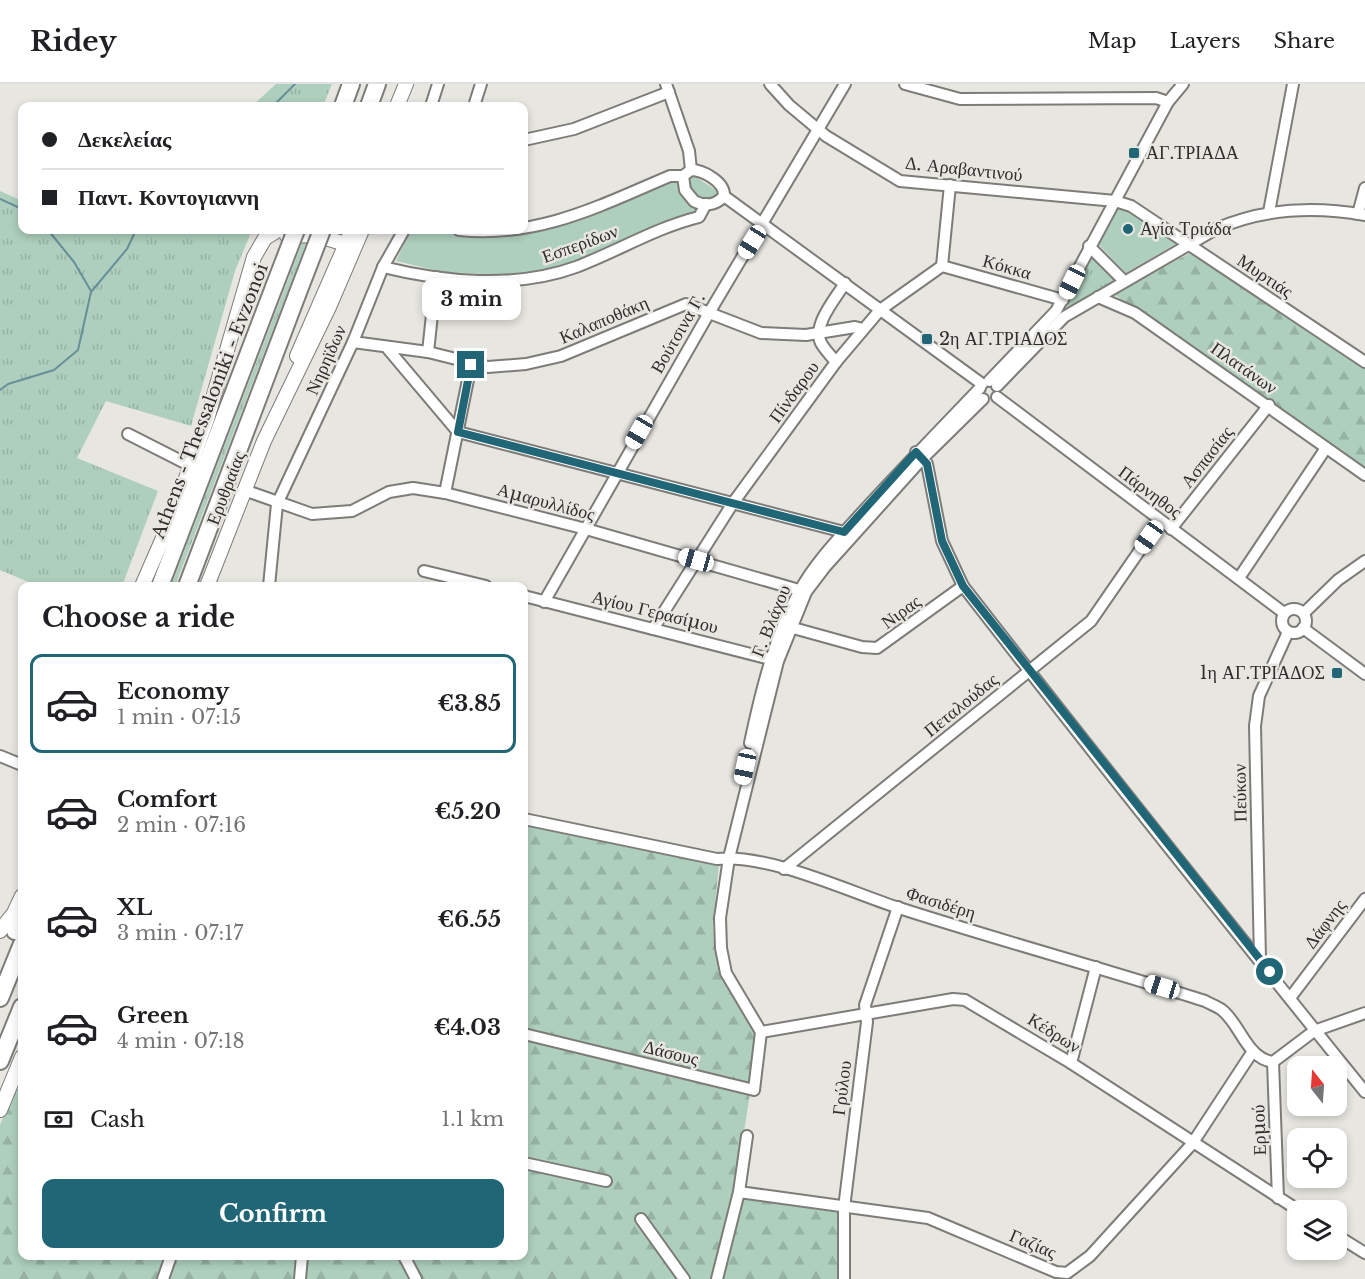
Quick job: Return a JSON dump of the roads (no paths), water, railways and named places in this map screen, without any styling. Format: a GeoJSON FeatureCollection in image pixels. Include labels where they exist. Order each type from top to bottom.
{"type":"FeatureCollection","features":[{"type":"Feature","properties":{"kind":"highway"},"geometry":{"type":"LineString","coordinates":[[344,102],[351,84]]}},
{"type":"Feature","properties":{"kind":"highway"},"geometry":{"type":"LineString","coordinates":[[370,102],[377,84]]}},
{"type":"Feature","properties":{"kind":"highway","name":"Athens - Thessaloniki - Evzonoi"},"geometry":{"type":"LineString","coordinates":[[162,582],[294,234]]}},
{"type":"Feature","properties":{"kind":"highway"},"geometry":{"type":"LineString","coordinates":[[188,582],[320,234]]}},
{"type":"Feature","properties":{"kind":"highway"},"geometry":{"type":"LineString","coordinates":[[0,998],[15,932]]}},
{"type":"Feature","properties":{"kind":"highway"},"geometry":{"type":"LineString","coordinates":[[0,1061],[18,1017]]}},
{"type":"Feature","properties":{"kind":"main road"},"geometry":{"type":"LineString","coordinates":[[399,102],[407,84]]}},
{"type":"Feature","properties":{"kind":"main road"},"geometry":{"type":"LineString","coordinates":[[403,102],[407,84]]}},
{"type":"Feature","properties":{"kind":"main road"},"geometry":{"type":"LineString","coordinates":[[144,582],[192,466],[246,294],[257,249],[265,238],[272,234]]}},
{"type":"Feature","properties":{"kind":"main road"},"geometry":{"type":"LineString","coordinates":[[246,294],[264,253],[276,240],[289,235],[352,235]]}},
{"type":"Feature","properties":{"kind":"main road","name":"Ερυθραίας"},"geometry":{"type":"LineString","coordinates":[[209,582],[305,336],[352,235]]}},
{"type":"Feature","properties":{"kind":"main road"},"geometry":{"type":"LineString","coordinates":[[15,932],[14,913],[18,904]]}},
{"type":"Feature","properties":{"kind":"main road"},"geometry":{"type":"LineString","coordinates":[[0,1110],[18,1067]]}},
{"type":"Feature","properties":{"kind":"street"},"geometry":{"type":"LineString","coordinates":[[432,102],[438,84]]}},
{"type":"Feature","properties":{"kind":"street"},"geometry":{"type":"LineString","coordinates":[[475,102],[481,84]]}},
{"type":"Feature","properties":{"kind":"street","name":"Δ. Αραβαντινού"},"geometry":{"type":"LineString","coordinates":[[770,84],[789,105],[818,129],[897,179],[1115,201]]}},
{"type":"Feature","properties":{"kind":"street","name":"Βούτσινα Γ."},"geometry":{"type":"LineString","coordinates":[[544,602],[616,472],[844,84]]}},
{"type":"Feature","properties":{"kind":"street"},"geometry":{"type":"LineString","coordinates":[[905,84],[960,99],[1156,98],[1168,102]]}},
{"type":"Feature","properties":{"kind":"street"},"geometry":{"type":"LineString","coordinates":[[988,389],[1050,319],[1063,300],[1089,246],[1168,102],[1184,84]]}},
{"type":"Feature","properties":{"kind":"street"},"geometry":{"type":"LineString","coordinates":[[1269,212],[1293,84]]}},
{"type":"Feature","properties":{"kind":"street"},"geometry":{"type":"LineString","coordinates":[[528,139],[574,129],[668,88],[689,151],[687,173],[685,190],[690,198],[706,204],[716,203],[724,196],[723,189],[713,179],[698,170],[687,173],[670,176],[565,219],[528,228]]}},
{"type":"Feature","properties":{"kind":"street"},"geometry":{"type":"LineString","coordinates":[[942,266],[950,184]]}},
{"type":"Feature","properties":{"kind":"street"},"geometry":{"type":"LineString","coordinates":[[988,389],[1064,317],[1189,244],[1243,218],[1269,212],[1300,210],[1361,215],[1365,188]]}},
{"type":"Feature","properties":{"kind":"street","name":"Πάρνηθος"},"geometry":{"type":"LineString","coordinates":[[724,196],[988,389],[1284,613]]}},
{"type":"Feature","properties":{"kind":"street","name":"Μυρτιάς"},"geometry":{"type":"LineString","coordinates":[[1115,201],[1131,206],[1365,362]]}},
{"type":"Feature","properties":{"kind":"street","name":"Εσπερίδων"},"geometry":{"type":"LineString","coordinates":[[382,267],[436,277],[501,281],[544,276],[570,269],[669,225],[699,217],[706,204]]}},
{"type":"Feature","properties":{"kind":"street","name":"Νηρηϊδων"},"geometry":{"type":"LineString","coordinates":[[269,582],[277,504],[353,342],[382,267],[402,234]]}},
{"type":"Feature","properties":{"kind":"street"},"geometry":{"type":"LineString","coordinates":[[1089,246],[1124,281]]}},
{"type":"Feature","properties":{"kind":"street","name":"Κόκκα"},"geometry":{"type":"LineString","coordinates":[[942,266],[1063,300]]}},
{"type":"Feature","properties":{"kind":"street","name":"Πίνδαρου"},"geometry":{"type":"LineString","coordinates":[[653,629],[733,503],[836,362],[880,310],[942,266]]}},
{"type":"Feature","properties":{"kind":"street"},"geometry":{"type":"LineString","coordinates":[[428,352],[436,277]]}},
{"type":"Feature","properties":{"kind":"street"},"geometry":{"type":"LineString","coordinates":[[836,362],[822,344],[819,333],[824,319],[845,283]]}},
{"type":"Feature","properties":{"kind":"street","name":"Πλατάνων"},"geometry":{"type":"LineString","coordinates":[[1098,297],[1135,313],[1269,405],[1365,475]]}},
{"type":"Feature","properties":{"kind":"street","name":"Καλαποθάκη"},"geometry":{"type":"LineString","coordinates":[[353,342],[388,349],[428,352],[471,365],[514,365],[561,356],[686,304],[761,333],[819,333],[855,327],[863,329]]}},
{"type":"Feature","properties":{"kind":"street"},"geometry":{"type":"LineString","coordinates":[[388,349],[458,432],[844,532]]}},
{"type":"Feature","properties":{"kind":"street"},"geometry":{"type":"LineString","coordinates":[[445,493],[471,365]]}},
{"type":"Feature","properties":{"kind":"street","name":"Γ. Βλάχου"},"geometry":{"type":"LineString","coordinates":[[761,1032],[726,973],[720,918],[731,836],[760,698],[803,591],[844,532],[988,389]]}},
{"type":"Feature","properties":{"kind":"street","name":"Ασπασίας"},"geometry":{"type":"LineString","coordinates":[[1171,529],[1269,405]]}},
{"type":"Feature","properties":{"kind":"street"},"geometry":{"type":"LineString","coordinates":[[128,434],[192,466]]}},
{"type":"Feature","properties":{"kind":"street"},"geometry":{"type":"LineString","coordinates":[[1239,578],[1326,448]]}},
{"type":"Feature","properties":{"kind":"street"},"geometry":{"type":"LineString","coordinates":[[920,455],[927,464],[945,551],[963,586],[1029,672],[1260,959],[1314,1031],[1365,1092]]}},
{"type":"Feature","properties":{"kind":"street","name":"Γ. Βλάχου"},"geometry":{"type":"LineString","coordinates":[[803,591],[920,455]]}},
{"type":"Feature","properties":{"kind":"street","name":"Αμαρυλλίδος"},"geometry":{"type":"LineString","coordinates":[[244,490],[277,504],[312,514],[352,511],[389,492],[413,488],[445,493],[586,529],[803,591]]}},
{"type":"Feature","properties":{"kind":"street","name":"Πεταλούδας"},"geometry":{"type":"LineString","coordinates":[[784,869],[1091,621],[1160,520]]}},
{"type":"Feature","properties":{"kind":"street"},"geometry":{"type":"LineString","coordinates":[[1304,613],[1338,580],[1365,561]]}},
{"type":"Feature","properties":{"kind":"street"},"geometry":{"type":"LineString","coordinates":[[424,571],[469,582]]}},
{"type":"Feature","properties":{"kind":"street","name":"Νιρας"},"geometry":{"type":"LineString","coordinates":[[787,626],[862,647],[877,648],[963,586]]}},
{"type":"Feature","properties":{"kind":"street","name":"Αγίου Γερασίμου"},"geometry":{"type":"LineString","coordinates":[[528,597],[775,660]]}},
{"type":"Feature","properties":{"kind":"street"},"geometry":{"type":"LineString","coordinates":[[1294,608],[1304,613],[1306,621],[1303,628],[1296,633],[1288,632],[1281,623],[1284,613],[1294,608]]}},
{"type":"Feature","properties":{"kind":"street"},"geometry":{"type":"LineString","coordinates":[[1303,628],[1365,674]]}},
{"type":"Feature","properties":{"kind":"street","name":"Πεύκων"},"geometry":{"type":"LineString","coordinates":[[1260,959],[1255,726],[1259,696],[1288,632]]}},
{"type":"Feature","properties":{"kind":"street"},"geometry":{"type":"LineString","coordinates":[[0,756],[18,763]]}},
{"type":"Feature","properties":{"kind":"street","name":"Φασιδέρη"},"geometry":{"type":"LineString","coordinates":[[528,820],[717,859],[736,857],[784,869],[898,908],[1096,967],[1222,1010],[1253,1051],[1261,1059],[1273,1062]]}},
{"type":"Feature","properties":{"kind":"street","name":"Δάφνης"},"geometry":{"type":"LineString","coordinates":[[1290,998],[1365,899]]}},
{"type":"Feature","properties":{"kind":"street","name":"Γρύλου"},"geometry":{"type":"LineString","coordinates":[[844,1279],[844,1208],[867,998],[898,908]]}},
{"type":"Feature","properties":{"kind":"street"},"geometry":{"type":"LineString","coordinates":[[1071,1063],[1096,967]]}},
{"type":"Feature","properties":{"kind":"street","name":"Κέδρων"},"geometry":{"type":"LineString","coordinates":[[761,1032],[962,999],[1071,1063],[1192,1144],[1287,1203]]}},
{"type":"Feature","properties":{"kind":"street"},"geometry":{"type":"LineString","coordinates":[[1273,1062],[1314,1031],[1365,1013]]}},
{"type":"Feature","properties":{"kind":"street","name":"Δάσους"},"geometry":{"type":"LineString","coordinates":[[528,1035],[754,1090],[761,1032]]}},
{"type":"Feature","properties":{"kind":"street","name":"Γαζίας"},"geometry":{"type":"LineString","coordinates":[[739,1192],[928,1218],[1056,1272],[1067,1273],[1090,1256],[1192,1144],[1253,1051]]}},
{"type":"Feature","properties":{"kind":"street","name":"Ερμού"},"geometry":{"type":"LineString","coordinates":[[1273,1062],[1278,1198]]}},
{"type":"Feature","properties":{"kind":"street"},"geometry":{"type":"LineString","coordinates":[[717,1279],[739,1192],[747,1136]]}},
{"type":"Feature","properties":{"kind":"street"},"geometry":{"type":"LineString","coordinates":[[528,1164],[606,1180]]}},
{"type":"Feature","properties":{"kind":"street"},"geometry":{"type":"LineString","coordinates":[[641,1219],[684,1279]]}},
{"type":"Feature","properties":{"kind":"street"},"geometry":{"type":"LineString","coordinates":[[1347,1242],[1365,1253]]}},
{"type":"Feature","properties":{"kind":"street"},"geometry":{"type":"LineString","coordinates":[[164,1279],[170,1260]]}},
{"type":"Feature","properties":{"kind":"street"},"geometry":{"type":"LineString","coordinates":[[300,1279],[302,1260]]}},
{"type":"Feature","properties":{"kind":"street"},"geometry":{"type":"LineString","coordinates":[[406,1260],[416,1279]]}},
{"type":"Feature","properties":{"kind":"waterway"},"geometry":{"type":"LineString","coordinates":[[277,102],[295,84]]}},
{"type":"Feature","properties":{"kind":"waterway"},"geometry":{"type":"LineString","coordinates":[[0,199],[18,207]]}},
{"type":"Feature","properties":{"kind":"waterway"},"geometry":{"type":"LineString","coordinates":[[51,234],[74,262],[91,291]]}},
{"type":"Feature","properties":{"kind":"waterway"},"geometry":{"type":"LineString","coordinates":[[0,390],[8,384],[54,370],[78,350],[91,292],[127,249],[134,234]]}},
{"type":"Feature","properties":{"kind":"place","name":"ΑΓ.ΤΡΙΑΔΑ"},"geometry":{"type":"Point","coordinates":[1134,153]}},
{"type":"Feature","properties":{"kind":"place","name":"Αγία Τριάδα"},"geometry":{"type":"Point","coordinates":[1128,229]}},
{"type":"Feature","properties":{"kind":"place","name":"2η ΑΓ.ΤΡΙΑΔΟΣ"},"geometry":{"type":"Point","coordinates":[927,339]}},
{"type":"Feature","properties":{"kind":"place","name":"1η ΑΓ.ΤΡΙΑΔΟΣ"},"geometry":{"type":"Point","coordinates":[1337,673]}}]}
